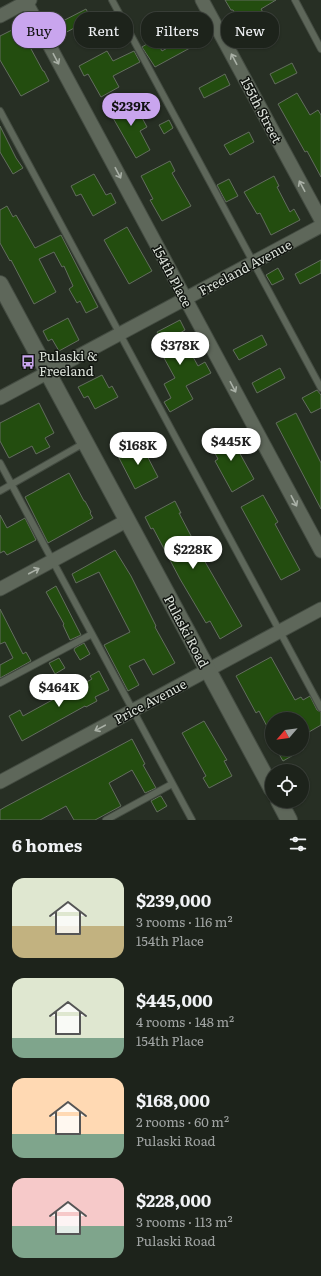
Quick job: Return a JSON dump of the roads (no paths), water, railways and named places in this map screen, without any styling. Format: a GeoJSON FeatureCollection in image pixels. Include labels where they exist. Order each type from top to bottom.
{"type":"FeatureCollection","features":[{"type":"Feature","properties":{"kind":"street","name":"155th Street"},"geometry":{"type":"LineString","coordinates":[[202,0],[321,220]]}},
{"type":"Feature","properties":{"kind":"street"},"geometry":{"type":"LineString","coordinates":[[0,16],[27,1]]}},
{"type":"Feature","properties":{"kind":"street","name":"154th Place"},"geometry":{"type":"LineString","coordinates":[[27,1],[321,551]]}},
{"type":"Feature","properties":{"kind":"street","name":"Freeland Avenue"},"geometry":{"type":"LineString","coordinates":[[0,398],[321,226]]}},
{"type":"Feature","properties":{"kind":"street","name":"Pulaski Road"},"geometry":{"type":"LineString","coordinates":[[0,284],[265,775]]}},
{"type":"Feature","properties":{"kind":"street"},"geometry":{"type":"LineString","coordinates":[[0,589],[128,520]]}},
{"type":"Feature","properties":{"kind":"street","name":"Price Avenue"},"geometry":{"type":"LineString","coordinates":[[0,782],[321,608]]}},
{"type":"Feature","properties":{"kind":"street"},"geometry":{"type":"LineString","coordinates":[[281,808],[284,818]]}},
{"type":"Feature","properties":{"kind":"lane"},"geometry":{"type":"LineString","coordinates":[[112,0],[321,388]]}},
{"type":"Feature","properties":{"kind":"lane"},"geometry":{"type":"LineString","coordinates":[[295,0],[321,49]]}},
{"type":"Feature","properties":{"kind":"lane"},"geometry":{"type":"LineString","coordinates":[[0,111],[321,708]]}},
{"type":"Feature","properties":{"kind":"lane"},"geometry":{"type":"LineString","coordinates":[[0,491],[86,442]]}},
{"type":"Feature","properties":{"kind":"lane"},"geometry":{"type":"LineString","coordinates":[[0,463],[192,820]]}},
{"type":"Feature","properties":{"kind":"lane"},"geometry":{"type":"LineString","coordinates":[[0,683],[92,634]]}},
{"type":"Feature","properties":{"kind":"lane"},"geometry":{"type":"LineString","coordinates":[[106,820],[172,784]]}},
{"type":"Feature","properties":{"kind":"place","name":"Pulaski & Freeland"},"geometry":{"type":"Point","coordinates":[28,362]}}]}
